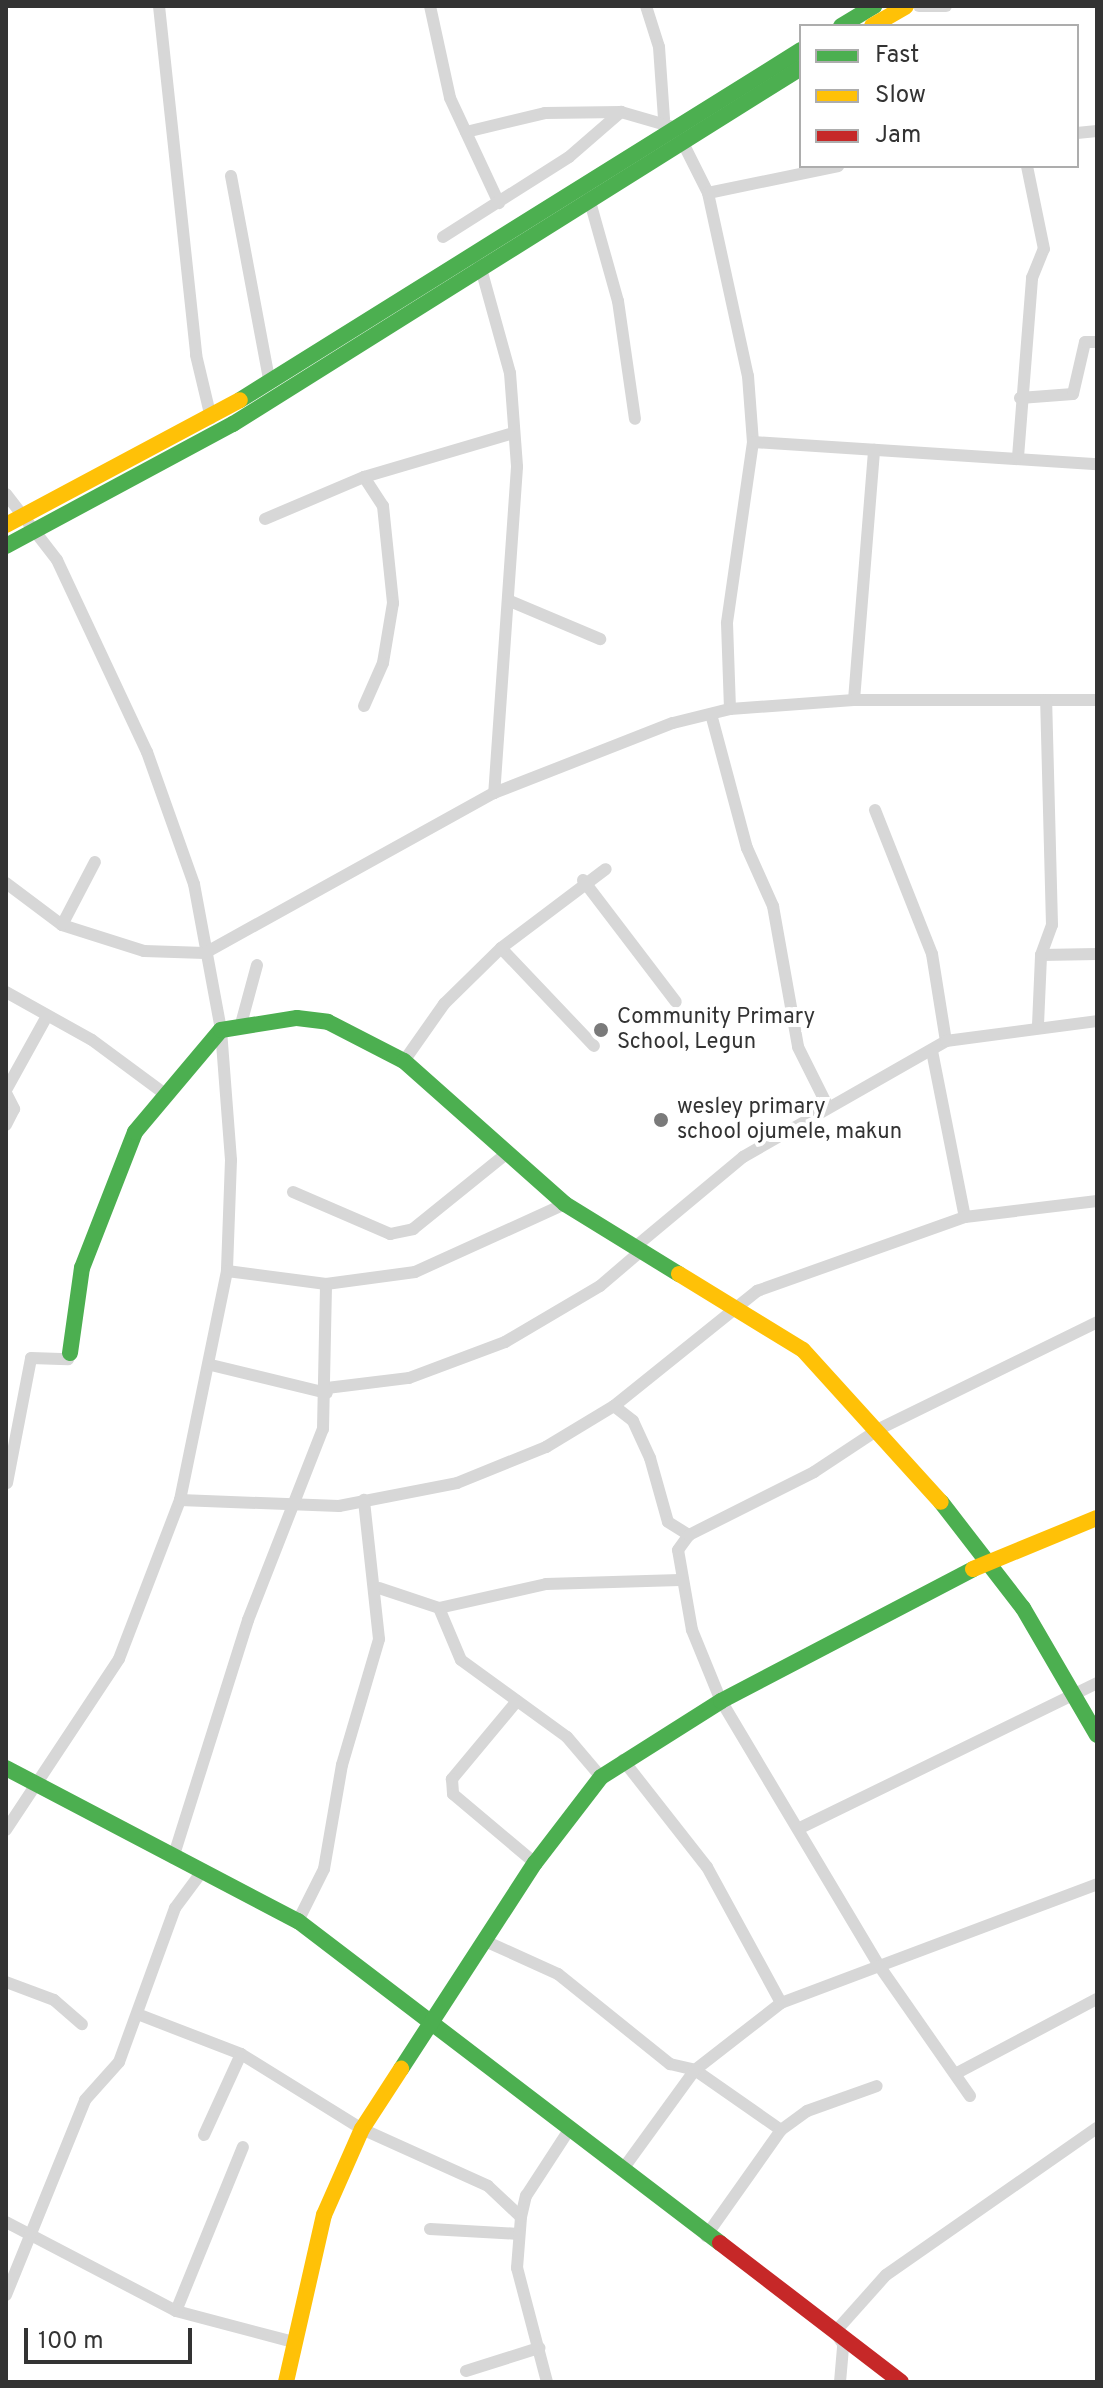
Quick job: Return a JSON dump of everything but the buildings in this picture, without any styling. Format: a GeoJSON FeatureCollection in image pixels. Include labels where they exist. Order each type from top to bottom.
{"type":"FeatureCollection","features":[{"type":"Feature","properties":{"kind":"street"},"geometry":{"type":"LineString","coordinates":[[159,6],[196,355],[211,418]]}},
{"type":"Feature","properties":{"kind":"street"},"geometry":{"type":"LineString","coordinates":[[430,6],[450,98],[499,203]]}},
{"type":"Feature","properties":{"kind":"street"},"geometry":{"type":"LineString","coordinates":[[646,6],[656,29]]}},
{"type":"Feature","properties":{"kind":"street"},"geometry":{"type":"LineString","coordinates":[[653,6],[673,128],[708,193],[740,320],[753,442],[727,623],[730,709]]}},
{"type":"Feature","properties":{"kind":"street"},"geometry":{"type":"LineString","coordinates":[[844,24],[874,6]]}},
{"type":"Feature","properties":{"kind":"street"},"geometry":{"type":"LineString","coordinates":[[875,24],[906,6]]}},
{"type":"Feature","properties":{"kind":"street"},"geometry":{"type":"LineString","coordinates":[[919,6],[946,6]]}},
{"type":"Feature","properties":{"kind":"street"},"geometry":{"type":"LineString","coordinates":[[6,525],[211,418],[799,51]]}},
{"type":"Feature","properties":{"kind":"street"},"geometry":{"type":"LineString","coordinates":[[6,546],[220,432],[589,198],[673,128],[799,69]]}},
{"type":"Feature","properties":{"kind":"street"},"geometry":{"type":"LineString","coordinates":[[466,132],[513,116],[621,112],[673,128]]}},
{"type":"Feature","properties":{"kind":"street"},"geometry":{"type":"LineString","coordinates":[[443,237],[499,203],[621,112]]}},
{"type":"Feature","properties":{"kind":"street"},"geometry":{"type":"LineString","coordinates":[[708,193],[828,168]]}},
{"type":"Feature","properties":{"kind":"street"},"geometry":{"type":"LineString","coordinates":[[1018,457],[1020,398],[1032,278],[1044,249],[1027,168]]}},
{"type":"Feature","properties":{"kind":"street"},"geometry":{"type":"LineString","coordinates":[[231,176],[269,380]]}},
{"type":"Feature","properties":{"kind":"street"},"geometry":{"type":"LineString","coordinates":[[589,198],[618,301],[635,419]]}},
{"type":"Feature","properties":{"kind":"street"},"geometry":{"type":"LineString","coordinates":[[480,265],[510,373],[510,434],[518,500],[494,793]]}},
{"type":"Feature","properties":{"kind":"street"},"geometry":{"type":"LineString","coordinates":[[1020,398],[1073,394],[1085,342],[1097,342]]}},
{"type":"Feature","properties":{"kind":"street"},"geometry":{"type":"LineString","coordinates":[[265,519],[364,477],[510,434]]}},
{"type":"Feature","properties":{"kind":"street"},"geometry":{"type":"LineString","coordinates":[[753,442],[1097,464]]}},
{"type":"Feature","properties":{"kind":"street"},"geometry":{"type":"LineString","coordinates":[[854,700],[874,450]]}},
{"type":"Feature","properties":{"kind":"street"},"geometry":{"type":"LineString","coordinates":[[364,477],[383,506],[393,603],[383,663],[364,706]]}},
{"type":"Feature","properties":{"kind":"street"},"geometry":{"type":"LineString","coordinates":[[6,494],[38,531],[147,752],[194,884],[221,1030],[231,1160],[227,1271],[211,1365],[180,1500],[119,1659],[36,1789],[6,1830]]}},
{"type":"Feature","properties":{"kind":"street"},"geometry":{"type":"LineString","coordinates":[[510,601],[600,639]]}},
{"type":"Feature","properties":{"kind":"street"},"geometry":{"type":"LineString","coordinates":[[6,883],[62,925],[144,951],[205,953],[494,793],[711,714],[730,709],[854,700],[1097,700]]}},
{"type":"Feature","properties":{"kind":"street"},"geometry":{"type":"LineString","coordinates":[[1038,1025],[1041,955],[1052,925],[1046,700]]}},
{"type":"Feature","properties":{"kind":"street"},"geometry":{"type":"LineString","coordinates":[[711,714],[747,848],[773,906],[798,1047],[827,1105]]}},
{"type":"Feature","properties":{"kind":"street"},"geometry":{"type":"LineString","coordinates":[[875,810],[932,954],[946,1041]]}},
{"type":"Feature","properties":{"kind":"street"},"geometry":{"type":"LineString","coordinates":[[62,925],[95,862]]}},
{"type":"Feature","properties":{"kind":"street"},"geometry":{"type":"LineString","coordinates":[[404,1061],[444,1004],[501,948],[583,880],[606,869]]}},
{"type":"Feature","properties":{"kind":"street"},"geometry":{"type":"LineString","coordinates":[[583,880],[676,1002]]}},
{"type":"Feature","properties":{"kind":"street"},"geometry":{"type":"LineString","coordinates":[[501,948],[594,1046]]}},
{"type":"Feature","properties":{"kind":"street"},"geometry":{"type":"LineString","coordinates":[[1041,955],[1097,954]]}},
{"type":"Feature","properties":{"kind":"street"},"geometry":{"type":"LineString","coordinates":[[241,1024],[257,965]]}},
{"type":"Feature","properties":{"kind":"street"},"geometry":{"type":"LineString","coordinates":[[6,992],[165,1094]]}},
{"type":"Feature","properties":{"kind":"street"},"geometry":{"type":"LineString","coordinates":[[6,1125],[14,1109],[6,1092],[47,1016]]}},
{"type":"Feature","properties":{"kind":"street"},"geometry":{"type":"LineString","coordinates":[[211,1365],[327,1390],[409,1378],[505,1342],[600,1286],[743,1157],[827,1105],[946,1041],[1038,1025],[1097,1021]]}},
{"type":"Feature","properties":{"kind":"street"},"geometry":{"type":"LineString","coordinates":[[7,1483],[31,1358],[68,1359],[82,1268],[135,1132],[221,1030],[241,1024],[328,1022],[404,1061],[565,1204],[727,1309],[803,1350],[879,1429],[986,1562],[1097,1735]]}},
{"type":"Feature","properties":{"kind":"street"},"geometry":{"type":"LineString","coordinates":[[932,1051],[965,1217]]}},
{"type":"Feature","properties":{"kind":"street"},"geometry":{"type":"LineString","coordinates":[[293,1192],[390,1234],[413,1229],[506,1154]]}},
{"type":"Feature","properties":{"kind":"street"},"geometry":{"type":"LineString","coordinates":[[180,1500],[293,1505],[364,1500],[457,1483],[511,1464],[614,1406],[666,1369],[727,1309],[757,1291],[965,1217],[1097,1201]]}},
{"type":"Feature","properties":{"kind":"street"},"geometry":{"type":"LineString","coordinates":[[227,1271],[326,1284],[415,1272],[565,1204]]}},
{"type":"Feature","properties":{"kind":"street"},"geometry":{"type":"LineString","coordinates":[[173,1858],[248,1620],[323,1429],[327,1390],[326,1284]]}},
{"type":"Feature","properties":{"kind":"street"},"geometry":{"type":"LineString","coordinates":[[970,2096],[957,2073],[878,1964],[800,1828],[721,1701],[680,1580],[678,1550],[689,1535],[814,1472],[879,1429],[1097,1322]]}},
{"type":"Feature","properties":{"kind":"street"},"geometry":{"type":"LineString","coordinates":[[614,1406],[633,1421],[650,1458],[668,1522],[689,1535]]}},
{"type":"Feature","properties":{"kind":"street"},"geometry":{"type":"LineString","coordinates":[[298,1921],[324,1869],[339,1810],[342,1765],[379,1639],[379,1588],[364,1500]]}},
{"type":"Feature","properties":{"kind":"street"},"geometry":{"type":"LineString","coordinates":[[286,2382],[324,2215],[362,2129],[535,1863],[601,1777],[623,1760],[721,1701],[986,1562],[1097,1518]]}},
{"type":"Feature","properties":{"kind":"street"},"geometry":{"type":"LineString","coordinates":[[379,1588],[439,1608],[546,1584],[680,1580]]}},
{"type":"Feature","properties":{"kind":"street"},"geometry":{"type":"LineString","coordinates":[[439,1608],[461,1660],[567,1737],[601,1777]]}},
{"type":"Feature","properties":{"kind":"street"},"geometry":{"type":"LineString","coordinates":[[800,1828],[1035,1718],[1072,1692],[1097,1683]]}},
{"type":"Feature","properties":{"kind":"street"},"geometry":{"type":"LineString","coordinates":[[517,1701],[452,1779],[453,1794],[535,1863]]}},
{"type":"Feature","properties":{"kind":"street"},"geometry":{"type":"LineString","coordinates":[[623,1760],[707,1867],[781,2003]]}},
{"type":"Feature","properties":{"kind":"street"},"geometry":{"type":"LineString","coordinates":[[6,1768],[36,1789],[298,1921],[433,2021],[706,2236],[901,2382]]}},
{"type":"Feature","properties":{"kind":"street"},"geometry":{"type":"LineString","coordinates":[[6,2295],[85,2100],[119,2062],[140,2015],[175,1908],[201,1873]]}},
{"type":"Feature","properties":{"kind":"street"},"geometry":{"type":"LineString","coordinates":[[623,2169],[695,2070],[781,2003],[1097,1884]]}},
{"type":"Feature","properties":{"kind":"street"},"geometry":{"type":"LineString","coordinates":[[485,1941],[558,1974],[637,2030],[670,2064],[695,2070],[781,2130]]}},
{"type":"Feature","properties":{"kind":"street"},"geometry":{"type":"LineString","coordinates":[[6,1982],[54,2000],[82,2024]]}},
{"type":"Feature","properties":{"kind":"street"},"geometry":{"type":"LineString","coordinates":[[957,2073],[1097,1999]]}},
{"type":"Feature","properties":{"kind":"street"},"geometry":{"type":"LineString","coordinates":[[140,2015],[241,2054],[362,2129],[488,2186],[521,2217]]}},
{"type":"Feature","properties":{"kind":"street"},"geometry":{"type":"LineString","coordinates":[[204,2135],[241,2054]]}},
{"type":"Feature","properties":{"kind":"street"},"geometry":{"type":"LineString","coordinates":[[706,2236],[781,2130],[807,2111],[877,2086]]}},
{"type":"Feature","properties":{"kind":"street"},"geometry":{"type":"LineString","coordinates":[[835,2332],[905,2260],[1097,2128]]}},
{"type":"Feature","properties":{"kind":"street"},"geometry":{"type":"LineString","coordinates":[[547,2382],[517,2268],[519,2234],[526,2196],[569,2130]]}},
{"type":"Feature","properties":{"kind":"street"},"geometry":{"type":"LineString","coordinates":[[176,2311],[243,2147]]}},
{"type":"Feature","properties":{"kind":"street"},"geometry":{"type":"LineString","coordinates":[[6,2222],[176,2311],[293,2342]]}},
{"type":"Feature","properties":{"kind":"street"},"geometry":{"type":"LineString","coordinates":[[430,2229],[519,2234]]}},
{"type":"Feature","properties":{"kind":"street"},"geometry":{"type":"LineString","coordinates":[[835,2332],[843,2344],[840,2382]]}},
{"type":"Feature","properties":{"kind":"street"},"geometry":{"type":"LineString","coordinates":[[466,2371],[539,2348]]}},
{"type":"Feature","properties":{"kind":"traffic: fast"},"geometry":{"type":"LineString","coordinates":[[844,24],[874,6]]}},
{"type":"Feature","properties":{"kind":"traffic: fast"},"geometry":{"type":"LineString","coordinates":[[240,400],[799,51]]}},
{"type":"Feature","properties":{"kind":"traffic: fast"},"geometry":{"type":"LineString","coordinates":[[6,546],[233,424],[799,69]]}},
{"type":"Feature","properties":{"kind":"traffic: fast"},"geometry":{"type":"LineString","coordinates":[[70,1353],[82,1268],[135,1132],[221,1030],[297,1018],[328,1022],[404,1061],[565,1204],[679,1274]]}},
{"type":"Feature","properties":{"kind":"traffic: fast"},"geometry":{"type":"LineString","coordinates":[[941,1502],[1023,1608],[1097,1735]]}},
{"type":"Feature","properties":{"kind":"traffic: fast"},"geometry":{"type":"LineString","coordinates":[[401,2069],[535,1863],[601,1777],[721,1701],[973,1569]]}},
{"type":"Feature","properties":{"kind":"traffic: fast"},"geometry":{"type":"LineString","coordinates":[[6,1768],[298,1921],[720,2243]]}},
{"type":"Feature","properties":{"kind":"traffic: slow"},"geometry":{"type":"LineString","coordinates":[[875,24],[906,6]]}},
{"type":"Feature","properties":{"kind":"traffic: slow"},"geometry":{"type":"LineString","coordinates":[[6,525],[240,400]]}},
{"type":"Feature","properties":{"kind":"traffic: slow"},"geometry":{"type":"LineString","coordinates":[[679,1274],[803,1350],[941,1502]]}},
{"type":"Feature","properties":{"kind":"traffic: slow"},"geometry":{"type":"LineString","coordinates":[[973,1569],[1097,1518]]}},
{"type":"Feature","properties":{"kind":"traffic: slow"},"geometry":{"type":"LineString","coordinates":[[286,2382],[324,2215],[362,2129],[401,2069]]}},
{"type":"Feature","properties":{"kind":"traffic: jam"},"geometry":{"type":"LineString","coordinates":[[720,2243],[901,2382]]}},
{"type":"Feature","properties":{"kind":"place","name":"Community Primary School, Legun"},"geometry":{"type":"Point","coordinates":[601,1030]}},
{"type":"Feature","properties":{"kind":"place","name":"wesley primary school ojumele, makun"},"geometry":{"type":"Point","coordinates":[661,1120]}}]}
